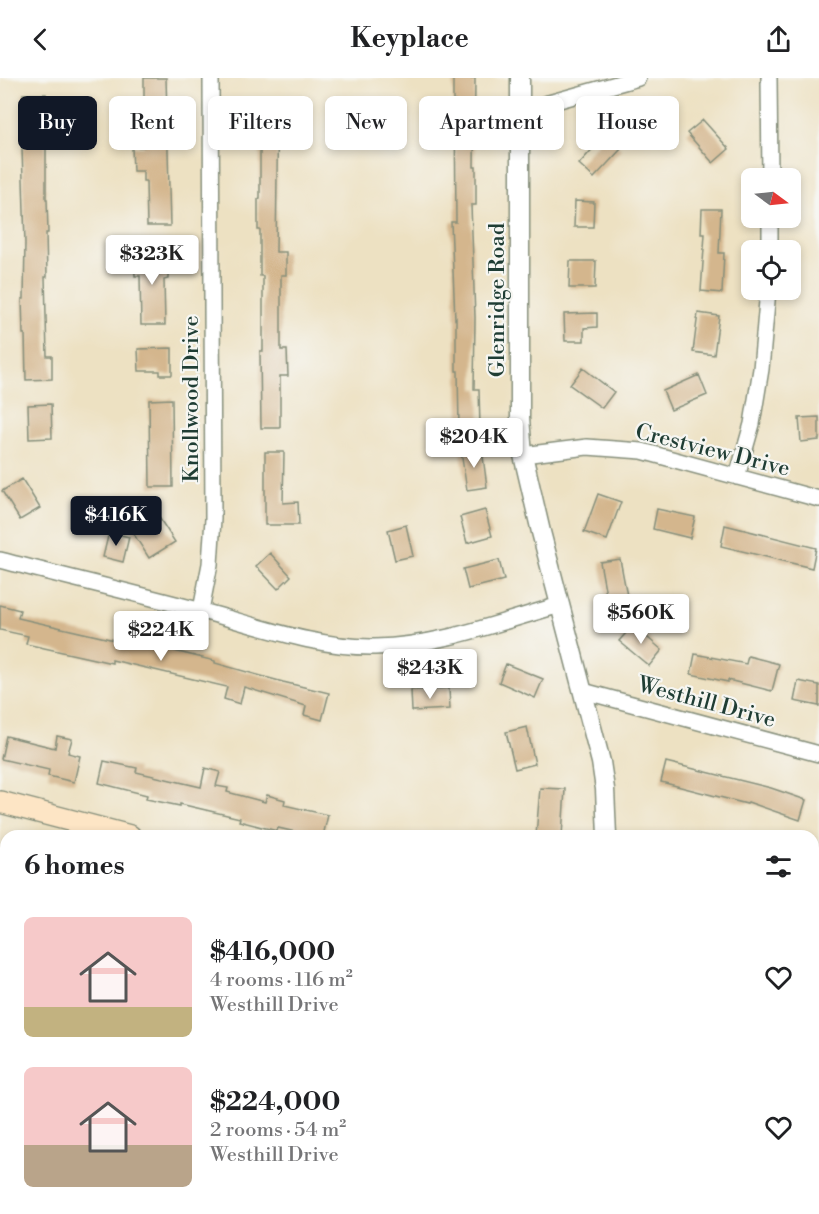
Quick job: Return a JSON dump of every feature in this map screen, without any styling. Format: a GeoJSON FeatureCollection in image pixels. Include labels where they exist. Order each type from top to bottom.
{"type":"FeatureCollection","features":[{"type":"Feature","properties":{"kind":"main road"},"geometry":{"type":"LineString","coordinates":[[0,802],[107,830]]}},
{"type":"Feature","properties":{"kind":"street","name":"Knollwood Drive"},"geometry":{"type":"LineString","coordinates":[[201,610],[210,564],[213,519],[211,78]]}},
{"type":"Feature","properties":{"kind":"street","name":"Glenridge Road"},"geometry":{"type":"LineString","coordinates":[[520,78],[520,96]]}},
{"type":"Feature","properties":{"kind":"street"},"geometry":{"type":"LineString","coordinates":[[564,99],[638,78]]}},
{"type":"Feature","properties":{"kind":"street"},"geometry":{"type":"LineString","coordinates":[[769,78],[770,168]]}},
{"type":"Feature","properties":{"kind":"street","name":"Glenridge Road"},"geometry":{"type":"LineString","coordinates":[[520,150],[520,418],[524,455],[604,780],[607,830]]}},
{"type":"Feature","properties":{"kind":"street"},"geometry":{"type":"LineString","coordinates":[[737,477],[752,424],[761,369],[767,300]]}},
{"type":"Feature","properties":{"kind":"street","name":"Crestview Drive"},"geometry":{"type":"LineString","coordinates":[[524,455],[587,447],[642,451],[819,499]]}},
{"type":"Feature","properties":{"kind":"street"},"geometry":{"type":"LineString","coordinates":[[0,560],[201,610],[302,639],[339,646],[374,648],[432,641],[560,605]]}},
{"type":"Feature","properties":{"kind":"street","name":"Westhill Drive"},"geometry":{"type":"LineString","coordinates":[[583,691],[819,754]]}},
{"type":"Feature","properties":{"kind":"building"},"geometry":{"type":"Polygon","coordinates":[[[144,78],[166,78],[166,96],[144,96],[144,78]]]}},
{"type":"Feature","properties":{"kind":"building"},"geometry":{"type":"Polygon","coordinates":[[[453,78],[475,78],[475,96],[453,96],[453,78]]]}},
{"type":"Feature","properties":{"kind":"building"},"geometry":{"type":"Polygon","coordinates":[[[23,94],[46,94],[46,96],[23,96],[23,94]]]}},
{"type":"Feature","properties":{"kind":"building"},"geometry":{"type":"Polygon","coordinates":[[[703,120],[729,149],[713,163],[687,133],[703,120]]]}},
{"type":"Feature","properties":{"kind":"building"},"geometry":{"type":"Polygon","coordinates":[[[22,150],[46,150],[47,356],[52,356],[52,379],[26,380],[22,299],[24,299],[22,150]]]}},
{"type":"Feature","properties":{"kind":"building"},"geometry":{"type":"Polygon","coordinates":[[[132,150],[168,150],[170,226],[147,226],[146,181],[143,181],[143,171],[133,171],[132,150]]]}},
{"type":"Feature","properties":{"kind":"building"},"geometry":{"type":"Polygon","coordinates":[[[260,150],[277,150],[276,252],[286,252],[286,275],[281,275],[281,350],[287,350],[288,376],[280,376],[280,428],[261,428],[260,351],[263,351],[263,276],[260,276],[260,230],[258,230],[258,199],[260,198],[260,150]]]}},
{"type":"Feature","properties":{"kind":"building"},"geometry":{"type":"Polygon","coordinates":[[[455,150],[474,150],[476,205],[471,205],[475,318],[474,389],[479,389],[480,427],[459,427],[451,222],[456,222],[455,150]]]}},
{"type":"Feature","properties":{"kind":"building"},"geometry":{"type":"Polygon","coordinates":[[[592,150],[620,150],[594,178],[579,164],[592,150]]]}},
{"type":"Feature","properties":{"kind":"building"},"geometry":{"type":"Polygon","coordinates":[[[575,201],[594,202],[593,227],[574,227],[575,201]]]}},
{"type":"Feature","properties":{"kind":"building"},"geometry":{"type":"Polygon","coordinates":[[[702,209],[721,209],[719,253],[724,253],[722,293],[701,291],[705,234],[701,234],[702,209]]]}},
{"type":"Feature","properties":{"kind":"building"},"geometry":{"type":"Polygon","coordinates":[[[134,253],[168,253],[168,279],[164,280],[165,325],[141,325],[140,276],[135,276],[134,253]]]}},
{"type":"Feature","properties":{"kind":"building"},"geometry":{"type":"Polygon","coordinates":[[[570,261],[596,261],[595,288],[569,288],[570,261]]]}},
{"type":"Feature","properties":{"kind":"building"},"geometry":{"type":"Polygon","coordinates":[[[597,313],[597,327],[584,328],[584,341],[565,341],[564,314],[597,313]]]}},
{"type":"Feature","properties":{"kind":"building"},"geometry":{"type":"Polygon","coordinates":[[[698,313],[719,316],[714,355],[693,352],[698,313]]]}},
{"type":"Feature","properties":{"kind":"building"},"geometry":{"type":"Polygon","coordinates":[[[172,348],[172,375],[160,375],[160,371],[139,371],[138,349],[172,348]]]}},
{"type":"Feature","properties":{"kind":"building"},"geometry":{"type":"Polygon","coordinates":[[[583,368],[614,392],[602,408],[570,385],[583,368]]]}},
{"type":"Feature","properties":{"kind":"building"},"geometry":{"type":"Polygon","coordinates":[[[699,375],[707,395],[671,410],[663,391],[699,375]]]}},
{"type":"Feature","properties":{"kind":"building"},"geometry":{"type":"Polygon","coordinates":[[[172,399],[173,487],[150,487],[149,400],[172,399]]]}},
{"type":"Feature","properties":{"kind":"building"},"geometry":{"type":"Polygon","coordinates":[[[51,404],[52,438],[29,439],[28,405],[51,404]]]}},
{"type":"Feature","properties":{"kind":"building"},"geometry":{"type":"Polygon","coordinates":[[[819,417],[819,440],[801,442],[799,418],[819,417]]]}},
{"type":"Feature","properties":{"kind":"building"},"geometry":{"type":"Polygon","coordinates":[[[482,449],[487,487],[467,490],[461,452],[482,449]]]}},
{"type":"Feature","properties":{"kind":"building"},"geometry":{"type":"Polygon","coordinates":[[[265,452],[284,452],[283,503],[298,502],[299,525],[265,525],[265,452]]]}},
{"type":"Feature","properties":{"kind":"building"},"geometry":{"type":"Polygon","coordinates":[[[22,479],[40,508],[20,520],[2,491],[22,479]]]}},
{"type":"Feature","properties":{"kind":"building"},"geometry":{"type":"Polygon","coordinates":[[[598,494],[621,502],[607,540],[584,532],[598,494]]]}},
{"type":"Feature","properties":{"kind":"building"},"geometry":{"type":"Polygon","coordinates":[[[657,509],[695,517],[690,538],[653,529],[657,509]]]}},
{"type":"Feature","properties":{"kind":"building"},"geometry":{"type":"Polygon","coordinates":[[[485,510],[492,536],[467,543],[460,517],[485,510]]]}},
{"type":"Feature","properties":{"kind":"building"},"geometry":{"type":"Polygon","coordinates":[[[156,513],[175,542],[149,558],[131,530],[156,513]]]}},
{"type":"Feature","properties":{"kind":"building"},"geometry":{"type":"Polygon","coordinates":[[[406,525],[413,556],[395,560],[388,530],[406,525]]]}},
{"type":"Feature","properties":{"kind":"building"},"geometry":{"type":"Polygon","coordinates":[[[725,525],[816,548],[812,568],[721,546],[725,525]]]}},
{"type":"Feature","properties":{"kind":"building"},"geometry":{"type":"Polygon","coordinates":[[[109,532],[129,537],[123,562],[103,557],[109,532]]]}},
{"type":"Feature","properties":{"kind":"building"},"geometry":{"type":"Polygon","coordinates":[[[270,553],[291,576],[278,589],[256,566],[270,553]]]}},
{"type":"Feature","properties":{"kind":"building"},"geometry":{"type":"Polygon","coordinates":[[[620,559],[627,596],[607,600],[600,562],[620,559]]]}},
{"type":"Feature","properties":{"kind":"building"},"geometry":{"type":"Polygon","coordinates":[[[499,560],[504,580],[468,589],[463,569],[499,560]]]}},
{"type":"Feature","properties":{"kind":"building"},"geometry":{"type":"Polygon","coordinates":[[[0,605],[20,610],[18,618],[132,644],[133,641],[329,693],[322,720],[304,715],[306,706],[244,687],[240,704],[224,699],[227,687],[112,660],[112,663],[26,644],[28,636],[0,630],[0,605]]]}},
{"type":"Feature","properties":{"kind":"building"},"geometry":{"type":"Polygon","coordinates":[[[633,625],[662,650],[649,666],[619,641],[633,625]]]}},
{"type":"Feature","properties":{"kind":"building"},"geometry":{"type":"Polygon","coordinates":[[[695,654],[746,664],[748,656],[779,664],[772,691],[691,674],[695,654]]]}},
{"type":"Feature","properties":{"kind":"building"},"geometry":{"type":"Polygon","coordinates":[[[506,664],[543,679],[535,698],[499,682],[506,664]]]}},
{"type":"Feature","properties":{"kind":"building"},"geometry":{"type":"Polygon","coordinates":[[[798,681],[819,685],[819,706],[794,701],[798,681]]]}},
{"type":"Feature","properties":{"kind":"building"},"geometry":{"type":"Polygon","coordinates":[[[449,688],[450,709],[412,711],[411,690],[449,688]]]}},
{"type":"Feature","properties":{"kind":"building"},"geometry":{"type":"Polygon","coordinates":[[[527,727],[535,764],[515,769],[506,732],[527,727]]]}},
{"type":"Feature","properties":{"kind":"building"},"geometry":{"type":"Polygon","coordinates":[[[6,736],[55,748],[57,736],[72,739],[68,753],[80,756],[74,782],[48,776],[49,770],[1,759],[6,736]]]}},
{"type":"Feature","properties":{"kind":"building"},"geometry":{"type":"Polygon","coordinates":[[[104,761],[137,768],[136,772],[201,787],[205,768],[220,772],[216,786],[228,788],[227,792],[265,802],[267,795],[285,800],[284,805],[328,815],[324,830],[278,828],[273,830],[239,821],[240,818],[180,804],[180,806],[146,799],[147,795],[99,783],[104,761]]]}},
{"type":"Feature","properties":{"kind":"building"},"geometry":{"type":"Polygon","coordinates":[[[666,762],[771,788],[806,800],[800,820],[748,802],[747,804],[661,782],[666,762]]]}},
{"type":"Feature","properties":{"kind":"building"},"geometry":{"type":"Polygon","coordinates":[[[540,788],[565,789],[562,830],[536,830],[540,788]]]}}]}
